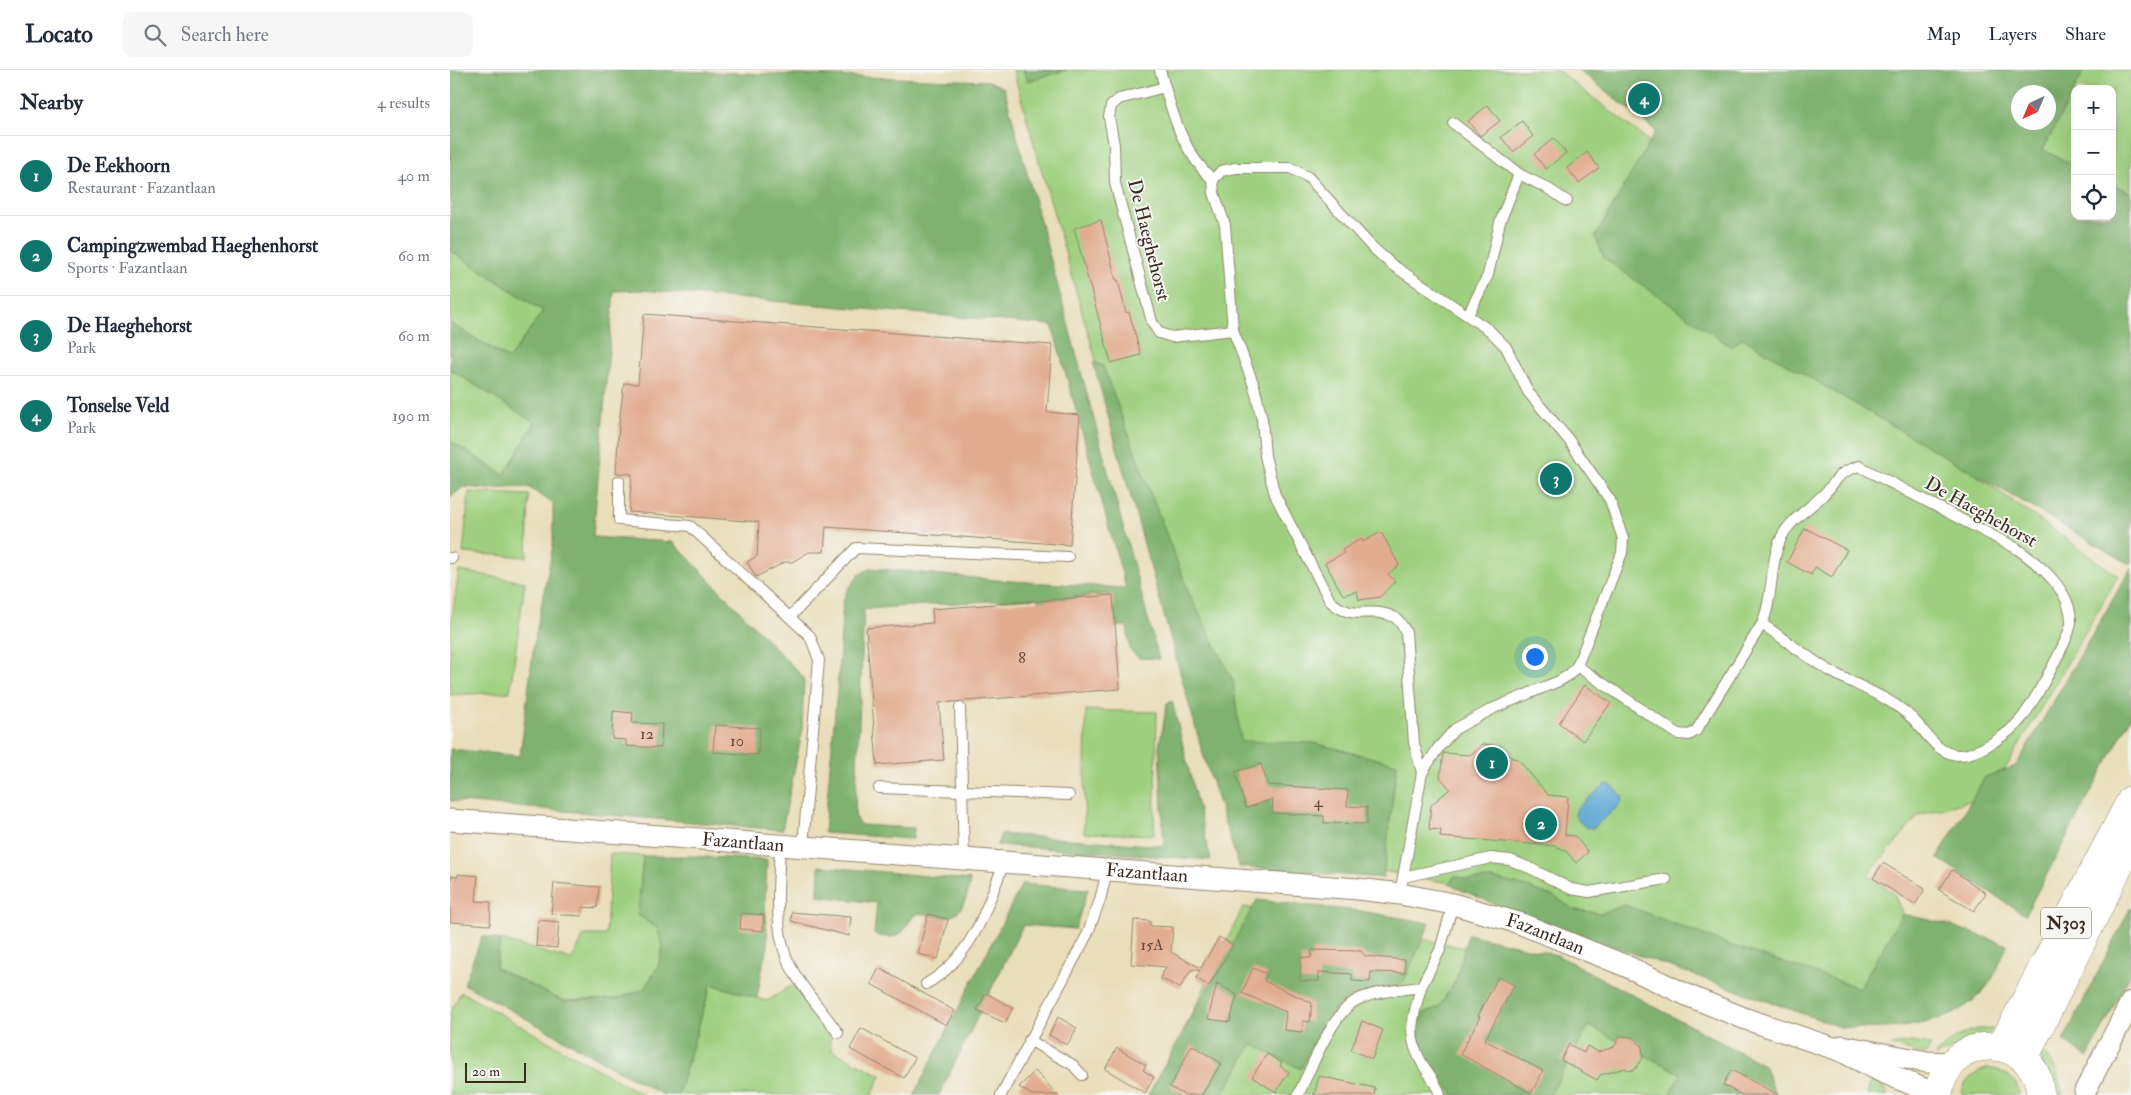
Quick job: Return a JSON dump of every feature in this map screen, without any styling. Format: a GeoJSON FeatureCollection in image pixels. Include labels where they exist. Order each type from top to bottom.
{"type":"FeatureCollection","features":[{"type":"Feature","properties":{"kind":"main road","name":"N303"},"geometry":{"type":"LineString","coordinates":[[2013,1053],[2131,800]]}},
{"type":"Feature","properties":{"kind":"main road","name":"N303"},"geometry":{"type":"LineString","coordinates":[[2013,1053],[2131,842]]}},
{"type":"Feature","properties":{"kind":"main road"},"geometry":{"type":"LineString","coordinates":[[1938,1095],[1941,1079],[1950,1063],[1965,1052],[1983,1046],[2013,1053],[2034,1073],[2040,1095]]}},
{"type":"Feature","properties":{"kind":"street","name":"Fazantlaan"},"geometry":{"type":"LineString","coordinates":[[450,820],[1358,889],[1402,885],[1453,904],[1501,917],[1544,932],[1626,966],[1690,996],[1746,1018],[1839,1050],[1880,1071],[1938,1095]]}},
{"type":"Feature","properties":{"kind":"street"},"geometry":{"type":"LineString","coordinates":[[2085,1091],[2131,1002]]}},
{"type":"Feature","properties":{"kind":"street","name":"Fazantlaan"},"geometry":{"type":"LineString","coordinates":[[1817,1042],[1927,1062],[1950,1063]]}},
{"type":"Feature","properties":{"kind":"lane"},"geometry":{"type":"LineString","coordinates":[[1160,70],[1173,118],[1187,149],[1200,168],[1214,180]]}},
{"type":"Feature","properties":{"kind":"lane","name":"De Haeghehorst"},"geometry":{"type":"LineString","coordinates":[[1165,86],[1119,99],[1111,106],[1109,117],[1114,145],[1115,183],[1152,322],[1159,333],[1172,337],[1233,330]]}},
{"type":"Feature","properties":{"kind":"lane"},"geometry":{"type":"LineString","coordinates":[[1453,123],[1519,174],[1547,188],[1567,201]]}},
{"type":"Feature","properties":{"kind":"lane"},"geometry":{"type":"LineString","coordinates":[[1422,773],[1414,743],[1406,632],[1395,617],[1378,612],[1351,614],[1339,610],[1330,601],[1275,496],[1265,456],[1262,419],[1254,386],[1233,330],[1225,224],[1214,192],[1214,180],[1222,171],[1236,168],[1290,168],[1308,177],[1370,245],[1391,264],[1489,330],[1506,347],[1528,392],[1568,438],[1610,500],[1623,539],[1622,553],[1577,666],[1569,675],[1559,681],[1494,708],[1454,729],[1438,748],[1422,773],[1402,885],[1491,858],[1510,860],[1571,889],[1589,892],[1666,879]]}},
{"type":"Feature","properties":{"kind":"lane"},"geometry":{"type":"LineString","coordinates":[[1468,315],[1488,275],[1500,222],[1519,174]]}},
{"type":"Feature","properties":{"kind":"lane","name":"De Haeghehorst"},"geometry":{"type":"LineString","coordinates":[[1577,666],[1678,734],[1689,735],[1696,731],[1762,624],[1768,609],[1775,554],[1786,531],[1824,494],[1842,472],[1859,466],[2016,548],[2035,561],[2049,575],[2067,602],[2071,622],[2064,645],[2021,719],[1999,740],[1960,755],[1945,752],[1936,746],[1913,719],[1893,703],[1824,667],[1762,624]]}},
{"type":"Feature","properties":{"kind":"lane"},"geometry":{"type":"LineString","coordinates":[[618,481],[619,520],[690,526],[810,636],[819,660],[804,846]]}},
{"type":"Feature","properties":{"kind":"lane"},"geometry":{"type":"LineString","coordinates":[[790,617],[856,548],[1068,557]]}},
{"type":"Feature","properties":{"kind":"lane"},"geometry":{"type":"LineString","coordinates":[[960,708],[964,859]]}},
{"type":"Feature","properties":{"kind":"lane"},"geometry":{"type":"LineString","coordinates":[[879,788],[1069,795]]}},
{"type":"Feature","properties":{"kind":"lane"},"geometry":{"type":"LineString","coordinates":[[780,844],[779,930],[782,947],[790,966],[838,1033]]}},
{"type":"Feature","properties":{"kind":"lane"},"geometry":{"type":"LineString","coordinates":[[926,984],[952,965],[965,949],[985,912],[1004,862]]}},
{"type":"Feature","properties":{"kind":"lane"},"geometry":{"type":"LineString","coordinates":[[1000,1095],[1087,935],[1100,900],[1107,871]]}},
{"type":"Feature","properties":{"kind":"lane"},"geometry":{"type":"LineString","coordinates":[[1440,1095],[1416,1054],[1411,1026],[1421,987],[1440,950],[1453,904]]}},
{"type":"Feature","properties":{"kind":"lane"},"geometry":{"type":"LineString","coordinates":[[1298,1095],[1335,1022],[1355,1001],[1421,987]]}},
{"type":"Feature","properties":{"kind":"lane"},"geometry":{"type":"LineString","coordinates":[[1029,1040],[1073,1065],[1082,1075]]}},
{"type":"Feature","properties":{"kind":"green space"},"geometry":{"type":"Polygon","coordinates":[[[451,70],[644,70],[989,81],[1004,88],[1159,659],[1139,658],[1130,650],[1127,626],[1112,627],[1109,594],[1039,601],[1036,598],[864,609],[855,814],[857,821],[861,825],[914,828],[913,839],[824,833],[843,601],[848,589],[860,574],[871,568],[995,580],[1126,588],[1052,325],[642,290],[614,291],[593,537],[673,542],[804,678],[802,733],[782,830],[450,801],[450,749],[520,756],[534,644],[553,545],[553,503],[528,487],[487,489],[464,487],[450,497],[450,441],[504,475],[535,423],[450,369],[450,323],[509,359],[543,311],[450,250],[451,70]]]}},
{"type":"Feature","properties":{"kind":"green space"},"geometry":{"type":"Polygon","coordinates":[[[1013,70],[1557,70],[1662,151],[1845,382],[2118,576],[1990,795],[1919,815],[1868,875],[1894,894],[1905,919],[1853,1013],[1455,884],[1370,869],[1210,760],[1013,70]]]}},
{"type":"Feature","properties":{"kind":"green space"},"geometry":{"type":"Polygon","coordinates":[[[1023,70],[1067,70],[1028,81],[1023,70]]]}},
{"type":"Feature","properties":{"kind":"green space"},"geometry":{"type":"Polygon","coordinates":[[[1579,70],[2084,70],[2076,85],[2071,85],[2071,95],[2056,125],[2056,85],[2011,85],[2011,130],[2053,130],[2043,150],[2071,164],[2071,220],[2116,220],[2116,186],[2131,193],[2131,565],[1742,338],[1731,347],[1604,258],[1595,237],[1656,131],[1579,70]]]}},
{"type":"Feature","properties":{"kind":"green space"},"geometry":{"type":"Polygon","coordinates":[[[2084,70],[2131,70],[2131,193],[2116,186],[2116,85],[2076,85],[2084,70]]]}},
{"type":"Feature","properties":{"kind":"green space"},"geometry":{"type":"Polygon","coordinates":[[[2071,95],[2071,164],[2043,150],[2053,130],[2056,130],[2056,125],[2071,95]]]}},
{"type":"Feature","properties":{"kind":"green space"},"geometry":{"type":"Polygon","coordinates":[[[450,250],[543,311],[509,359],[450,323],[450,250]]]}},
{"type":"Feature","properties":{"kind":"green space"},"geometry":{"type":"Polygon","coordinates":[[[1093,362],[1103,366],[1189,593],[1233,681],[1241,741],[1314,743],[1397,764],[1383,878],[1239,867],[1203,754],[1093,362]]]}},
{"type":"Feature","properties":{"kind":"green space"},"geometry":{"type":"Polygon","coordinates":[[[450,369],[535,423],[504,475],[450,441],[450,369]]]}},
{"type":"Feature","properties":{"kind":"green space"},"geometry":{"type":"Polygon","coordinates":[[[469,492],[529,495],[527,557],[463,553],[469,492]]]}},
{"type":"Feature","properties":{"kind":"green space"},"geometry":{"type":"Polygon","coordinates":[[[2131,568],[2131,717],[2025,915],[1937,858],[1985,777],[2016,766],[2131,568]]]}},
{"type":"Feature","properties":{"kind":"green space"},"geometry":{"type":"Polygon","coordinates":[[[459,571],[525,582],[510,692],[450,695],[450,630],[459,571]]]}},
{"type":"Feature","properties":{"kind":"green space"},"geometry":{"type":"Polygon","coordinates":[[[1172,701],[1211,860],[997,845],[1001,834],[1164,846],[1159,747],[1167,704],[1172,701]]]}},
{"type":"Feature","properties":{"kind":"green space"},"geometry":{"type":"Polygon","coordinates":[[[1086,710],[1157,712],[1154,835],[1084,833],[1086,710]]]}},
{"type":"Feature","properties":{"kind":"green space"},"geometry":{"type":"Polygon","coordinates":[[[610,854],[643,856],[638,915],[657,928],[663,946],[658,967],[644,989],[617,999],[563,1001],[496,968],[500,940],[572,960],[584,935],[606,935],[610,854]]]}},
{"type":"Feature","properties":{"kind":"green space"},"geometry":{"type":"Polygon","coordinates":[[[643,856],[690,856],[767,860],[765,905],[768,947],[764,958],[757,998],[711,984],[678,1095],[663,1095],[464,984],[482,936],[500,940],[496,968],[563,1001],[617,999],[644,989],[658,967],[663,946],[657,928],[638,915],[643,856]]]}},
{"type":"Feature","properties":{"kind":"green space"},"geometry":{"type":"Polygon","coordinates":[[[819,866],[970,880],[964,904],[956,913],[951,916],[942,917],[917,914],[900,934],[884,937],[874,933],[877,903],[818,896],[819,866]]]}},
{"type":"Feature","properties":{"kind":"green space"},"geometry":{"type":"Polygon","coordinates":[[[1455,876],[1468,880],[1494,879],[1527,887],[1555,897],[1575,910],[1602,913],[1625,905],[1730,945],[1860,988],[1902,914],[1947,924],[2007,945],[1988,985],[1969,1003],[1953,1013],[1917,1025],[1878,1028],[1840,1027],[1497,905],[1454,887],[1450,883],[1455,876]]]}},
{"type":"Feature","properties":{"kind":"green space"},"geometry":{"type":"Polygon","coordinates":[[[1022,884],[1088,889],[1075,929],[1023,925],[939,1095],[914,1095],[1022,884]]]}},
{"type":"Feature","properties":{"kind":"green space"},"geometry":{"type":"Polygon","coordinates":[[[1257,900],[1360,911],[1430,923],[1404,981],[1387,990],[1354,996],[1336,1007],[1321,1027],[1301,1069],[1252,1044],[1223,1095],[1148,1095],[1257,900]]]}},
{"type":"Feature","properties":{"kind":"green space"},"geometry":{"type":"Polygon","coordinates":[[[1243,907],[1355,925],[1552,966],[1708,1045],[1679,1095],[1153,1095],[1243,907]]]}},
{"type":"Feature","properties":{"kind":"green space"},"geometry":{"type":"Polygon","coordinates":[[[2131,907],[2131,973],[2088,1057],[2063,1041],[2131,907]]]}},
{"type":"Feature","properties":{"kind":"green space"},"geometry":{"type":"Polygon","coordinates":[[[1468,934],[1557,955],[1764,1065],[1776,1095],[1669,1095],[1681,1074],[1589,1026],[1550,1095],[1455,1095],[1425,1055],[1420,1045],[1418,1028],[1424,1013],[1439,1007],[1456,980],[1468,934]]]}},
{"type":"Feature","properties":{"kind":"green space"},"geometry":{"type":"Polygon","coordinates":[[[711,984],[767,1001],[791,986],[800,988],[830,1039],[831,1050],[881,1075],[872,1095],[678,1095],[711,984]]]}},
{"type":"Feature","properties":{"kind":"green space"},"geometry":{"type":"Polygon","coordinates":[[[461,992],[643,1095],[450,1095],[450,1013],[461,992]]]}},
{"type":"Feature","properties":{"kind":"green space"},"geometry":{"type":"Polygon","coordinates":[[[1978,1029],[1993,1029],[1988,1035],[1935,1056],[1954,1039],[1978,1029]]]}},
{"type":"Feature","properties":{"kind":"green space"},"geometry":{"type":"Polygon","coordinates":[[[1911,1042],[1931,1045],[1925,1055],[1890,1045],[1911,1042]]]}},
{"type":"Feature","properties":{"kind":"green space"},"geometry":{"type":"Polygon","coordinates":[[[2039,1047],[2049,1057],[2058,1075],[2063,1095],[2048,1095],[2039,1047]]]}},
{"type":"Feature","properties":{"kind":"green space"},"geometry":{"type":"Polygon","coordinates":[[[1989,1068],[2009,1076],[2016,1084],[2019,1095],[1962,1095],[1965,1085],[1971,1077],[1989,1068]]]}},
{"type":"Feature","properties":{"kind":"green space"},"geometry":{"type":"Polygon","coordinates":[[[1877,1079],[1888,1095],[1867,1095],[1870,1083],[1877,1079]]]}},
{"type":"Feature","properties":{"kind":"water"},"geometry":{"type":"Polygon","coordinates":[[[1606,784],[1611,785],[1623,796],[1621,804],[1593,828],[1585,827],[1575,816],[1577,808],[1606,784]]]}},
{"type":"Feature","properties":{"kind":"building"},"geometry":{"type":"Polygon","coordinates":[[[1488,105],[1500,121],[1480,136],[1468,121],[1488,105]]]}},
{"type":"Feature","properties":{"kind":"building"},"geometry":{"type":"Polygon","coordinates":[[[1522,121],[1533,136],[1513,152],[1501,137],[1522,121]]]}},
{"type":"Feature","properties":{"kind":"building"},"geometry":{"type":"Polygon","coordinates":[[[1554,138],[1566,153],[1546,169],[1534,154],[1554,138]]]}},
{"type":"Feature","properties":{"kind":"building"},"geometry":{"type":"Polygon","coordinates":[[[1587,152],[1599,168],[1579,183],[1567,168],[1587,152]]]}},
{"type":"Feature","properties":{"kind":"building"},"geometry":{"type":"Polygon","coordinates":[[[1101,220],[1116,280],[1118,280],[1126,313],[1129,312],[1141,355],[1111,363],[1074,228],[1101,220]]]}},
{"type":"Feature","properties":{"kind":"building"},"geometry":{"type":"Polygon","coordinates":[[[644,314],[1052,345],[1047,412],[1080,415],[1070,545],[826,527],[824,552],[809,552],[792,562],[785,562],[756,577],[747,562],[757,556],[759,522],[629,512],[632,474],[616,473],[619,424],[624,383],[638,384],[644,314]]]}},
{"type":"Feature","properties":{"kind":"building"},"geometry":{"type":"Polygon","coordinates":[[[1805,528],[1847,550],[1832,577],[1815,567],[1811,575],[1787,562],[1805,528]]]}},
{"type":"Feature","properties":{"kind":"building"},"geometry":{"type":"Polygon","coordinates":[[[1381,532],[1399,565],[1388,574],[1395,581],[1380,597],[1359,600],[1357,591],[1343,595],[1325,563],[1344,553],[1342,550],[1361,539],[1363,542],[1381,532]]]}},
{"type":"Feature","properties":{"kind":"building"},"geometry":{"type":"Polygon","coordinates":[[[1113,595],[1120,689],[939,703],[944,760],[877,765],[866,628],[933,623],[932,609],[1113,595]]]}},
{"type":"Feature","properties":{"kind":"building"},"geometry":{"type":"Polygon","coordinates":[[[1585,685],[1611,703],[1583,741],[1559,723],[1585,685]]]}},
{"type":"Feature","properties":{"kind":"building"},"geometry":{"type":"Polygon","coordinates":[[[613,711],[633,713],[632,723],[662,724],[661,748],[626,746],[626,740],[612,739],[613,711]]]}},
{"type":"Feature","properties":{"kind":"building"},"geometry":{"type":"Polygon","coordinates":[[[715,725],[760,728],[758,755],[713,752],[715,725]]]}},
{"type":"Feature","properties":{"kind":"building"},"geometry":{"type":"Polygon","coordinates":[[[1483,744],[1501,746],[1512,758],[1518,759],[1548,795],[1568,797],[1565,835],[1575,836],[1588,852],[1576,863],[1565,850],[1555,846],[1440,837],[1441,830],[1429,829],[1431,805],[1450,789],[1440,777],[1443,753],[1470,755],[1483,744]]]}},
{"type":"Feature","properties":{"kind":"building"},"geometry":{"type":"Polygon","coordinates":[[[1261,764],[1268,785],[1348,790],[1347,806],[1367,807],[1367,824],[1324,823],[1324,816],[1272,813],[1273,799],[1246,808],[1235,772],[1261,764]]]}},
{"type":"Feature","properties":{"kind":"building"},"geometry":{"type":"Polygon","coordinates":[[[1883,863],[1925,889],[1915,905],[1873,878],[1883,863]]]}},
{"type":"Feature","properties":{"kind":"building"},"geometry":{"type":"Polygon","coordinates":[[[1952,870],[1986,893],[1974,911],[1939,890],[1952,870]]]}},
{"type":"Feature","properties":{"kind":"building"},"geometry":{"type":"Polygon","coordinates":[[[458,874],[478,876],[476,901],[491,902],[490,925],[450,922],[451,876],[458,877],[458,874]]]}},
{"type":"Feature","properties":{"kind":"building"},"geometry":{"type":"Polygon","coordinates":[[[554,883],[599,887],[597,908],[582,907],[582,916],[551,914],[554,883]]]}},
{"type":"Feature","properties":{"kind":"building"},"geometry":{"type":"Polygon","coordinates":[[[792,912],[851,917],[849,936],[791,921],[792,912]]]}},
{"type":"Feature","properties":{"kind":"building"},"geometry":{"type":"Polygon","coordinates":[[[741,913],[764,915],[763,931],[740,929],[741,913]]]}},
{"type":"Feature","properties":{"kind":"building"},"geometry":{"type":"Polygon","coordinates":[[[928,914],[948,919],[938,959],[918,954],[928,914]]]}},
{"type":"Feature","properties":{"kind":"building"},"geometry":{"type":"Polygon","coordinates":[[[538,920],[559,922],[557,948],[536,946],[538,920]]]}},
{"type":"Feature","properties":{"kind":"building"},"geometry":{"type":"Polygon","coordinates":[[[1134,920],[1150,921],[1150,926],[1173,927],[1171,952],[1201,968],[1219,937],[1233,945],[1209,986],[1196,978],[1200,970],[1191,970],[1180,988],[1160,978],[1166,967],[1131,964],[1134,920]]]}},
{"type":"Feature","properties":{"kind":"building"},"geometry":{"type":"Polygon","coordinates":[[[1312,950],[1361,951],[1365,956],[1405,960],[1405,973],[1371,972],[1370,982],[1352,981],[1352,974],[1319,972],[1319,981],[1300,981],[1301,957],[1311,958],[1312,950]]]}},
{"type":"Feature","properties":{"kind":"building"},"geometry":{"type":"Polygon","coordinates":[[[879,968],[955,1011],[946,1025],[871,984],[879,968]]]}},
{"type":"Feature","properties":{"kind":"building"},"geometry":{"type":"Polygon","coordinates":[[[1253,968],[1267,974],[1264,981],[1312,1003],[1310,1022],[1303,1021],[1302,1032],[1284,1030],[1286,1012],[1242,993],[1253,968]]]}},
{"type":"Feature","properties":{"kind":"building"},"geometry":{"type":"Polygon","coordinates":[[[1498,977],[1514,985],[1485,1040],[1543,1071],[1531,1093],[1460,1054],[1480,1017],[1478,1016],[1498,977]]]}},
{"type":"Feature","properties":{"kind":"building"},"geometry":{"type":"Polygon","coordinates":[[[1217,983],[1237,995],[1230,1022],[1208,1019],[1217,983]]]}},
{"type":"Feature","properties":{"kind":"building"},"geometry":{"type":"Polygon","coordinates":[[[986,993],[1013,1008],[1005,1023],[977,1010],[986,993]]]}},
{"type":"Feature","properties":{"kind":"building"},"geometry":{"type":"Polygon","coordinates":[[[1058,1017],[1077,1028],[1067,1045],[1049,1035],[1058,1017]]]}},
{"type":"Feature","properties":{"kind":"building"},"geometry":{"type":"Polygon","coordinates":[[[1362,1021],[1383,1030],[1372,1059],[1351,1050],[1362,1021]]]}},
{"type":"Feature","properties":{"kind":"building"},"geometry":{"type":"Polygon","coordinates":[[[861,1028],[915,1058],[904,1078],[850,1049],[861,1028]]]}},
{"type":"Feature","properties":{"kind":"building"},"geometry":{"type":"Polygon","coordinates":[[[1620,1036],[1632,1037],[1642,1046],[1643,1058],[1636,1068],[1630,1071],[1625,1068],[1600,1075],[1597,1080],[1561,1060],[1569,1044],[1584,1053],[1587,1046],[1598,1052],[1614,1047],[1620,1036]]]}},
{"type":"Feature","properties":{"kind":"building"},"geometry":{"type":"Polygon","coordinates":[[[1192,1045],[1221,1063],[1202,1095],[1184,1095],[1170,1087],[1192,1045]]]}},
{"type":"Feature","properties":{"kind":"building"},"geometry":{"type":"Polygon","coordinates":[[[1117,1048],[1146,1065],[1143,1070],[1154,1077],[1145,1093],[1105,1069],[1117,1048]]]}},
{"type":"Feature","properties":{"kind":"building"},"geometry":{"type":"Polygon","coordinates":[[[1267,1054],[1282,1063],[1280,1066],[1289,1072],[1276,1092],[1252,1077],[1267,1054]]]}},
{"type":"Feature","properties":{"kind":"building"},"geometry":{"type":"Polygon","coordinates":[[[1731,1070],[1779,1095],[1742,1095],[1723,1085],[1731,1070]]]}},
{"type":"Feature","properties":{"kind":"building"},"geometry":{"type":"Polygon","coordinates":[[[1035,1071],[1058,1095],[1032,1095],[1019,1087],[1035,1071]]]}},
{"type":"Feature","properties":{"kind":"building"},"geometry":{"type":"Polygon","coordinates":[[[1319,1076],[1375,1088],[1374,1095],[1314,1095],[1319,1076]]]}},
{"type":"Feature","properties":{"kind":"place","name":"Tonselse Veld"},"geometry":{"type":"Point","coordinates":[1644,99]}},
{"type":"Feature","properties":{"kind":"place","name":"De Haeghehorst"},"geometry":{"type":"Point","coordinates":[1556,479]}},
{"type":"Feature","properties":{"kind":"place","name":"De Eekhoorn"},"geometry":{"type":"Point","coordinates":[1492,763]}},
{"type":"Feature","properties":{"kind":"place","name":"Campingzwembad Haeghenhorst"},"geometry":{"type":"Point","coordinates":[1541,824]}}]}
